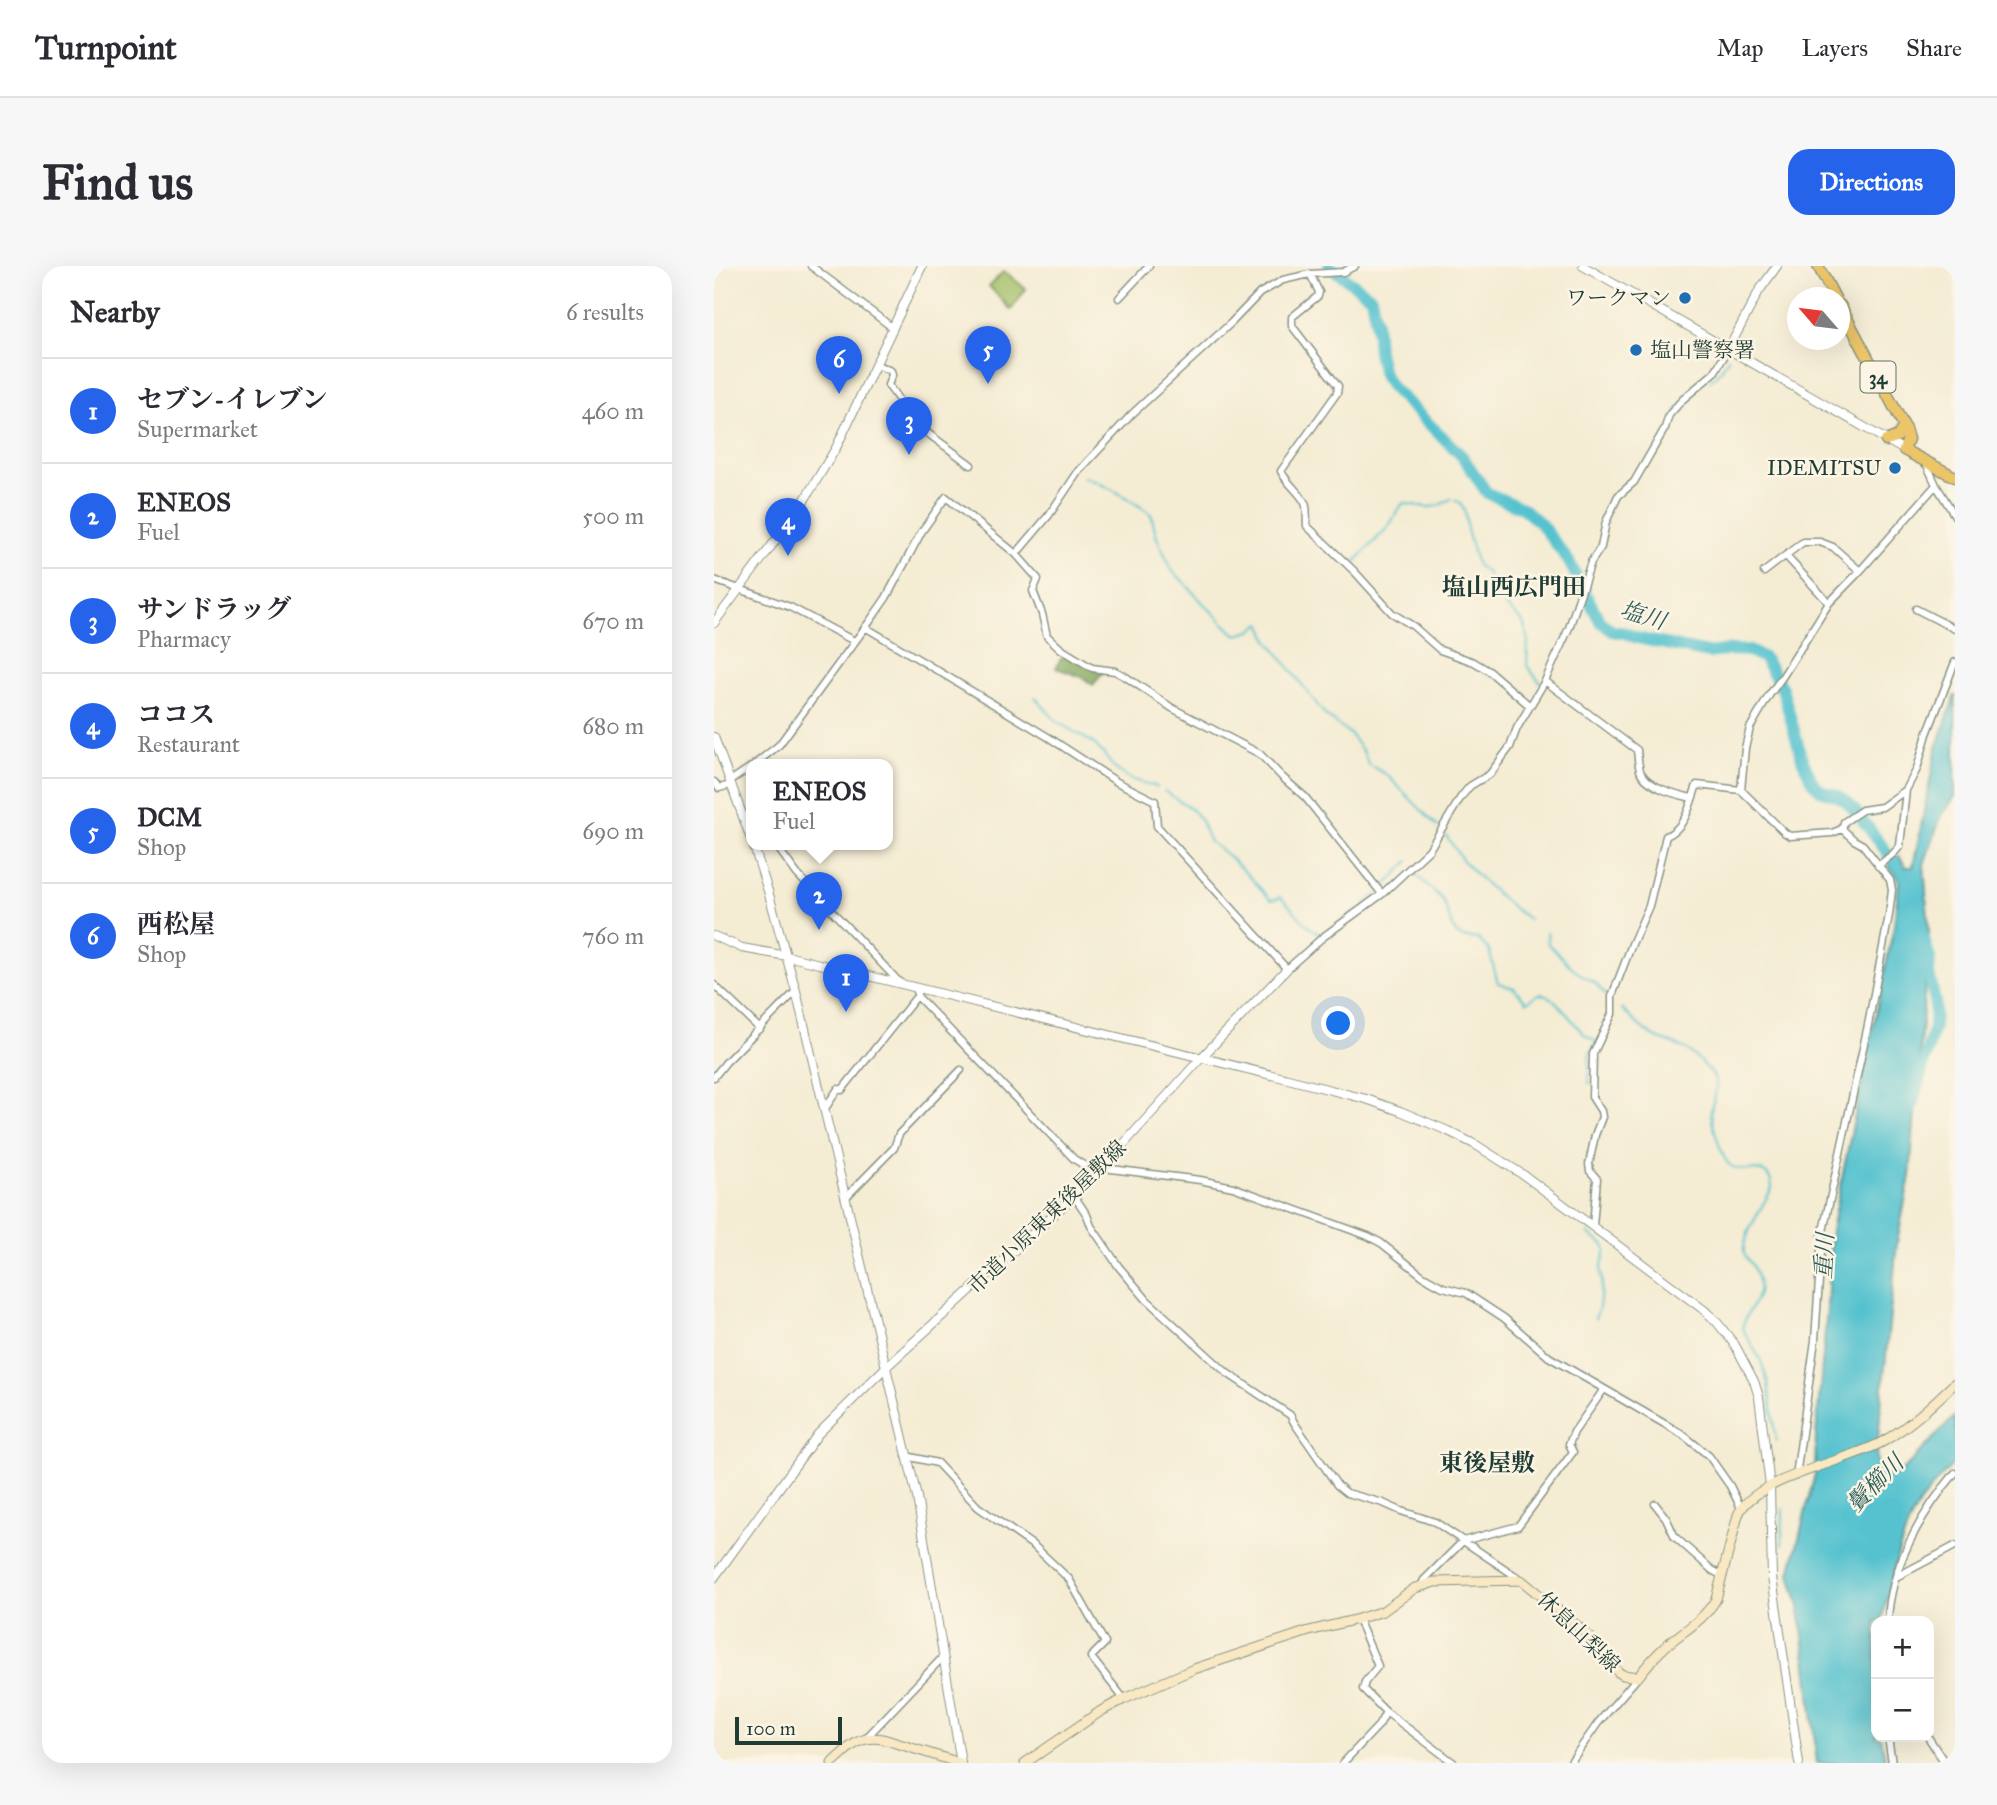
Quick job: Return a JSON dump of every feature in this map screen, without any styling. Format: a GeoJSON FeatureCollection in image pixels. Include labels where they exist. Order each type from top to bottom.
{"type":"FeatureCollection","features":[{"type":"Feature","properties":{"kind":"main road"},"geometry":{"type":"LineString","coordinates":[[1818,266],[1829,287]]}},
{"type":"Feature","properties":{"kind":"main road","name":"34"},"geometry":{"type":"LineString","coordinates":[[1850,325],[1904,426],[1908,439],[1904,450]]}},
{"type":"Feature","properties":{"kind":"main road"},"geometry":{"type":"LineString","coordinates":[[1886,441],[1898,436],[1904,426]]}},
{"type":"Feature","properties":{"kind":"main road"},"geometry":{"type":"LineString","coordinates":[[1904,450],[1955,477]]}},
{"type":"Feature","properties":{"kind":"main road"},"geometry":{"type":"LineString","coordinates":[[1741,1508],[1770,1486],[1881,1443],[1912,1424],[1953,1388]]}},
{"type":"Feature","properties":{"kind":"main road","name":"休息山梨線"},"geometry":{"type":"LineString","coordinates":[[1025,1763],[1101,1711],[1124,1699],[1194,1669],[1309,1631],[1357,1619],[1391,1606],[1415,1588],[1434,1583],[1521,1580],[1586,1633],[1618,1672],[1638,1677],[1668,1645],[1710,1610],[1723,1576],[1741,1508]]}},
{"type":"Feature","properties":{"kind":"main road"},"geometry":{"type":"LineString","coordinates":[[832,1763],[850,1747],[866,1738],[883,1739],[960,1763]]}},
{"type":"Feature","properties":{"kind":"street"},"geometry":{"type":"LineString","coordinates":[[811,266],[893,328]]}},
{"type":"Feature","properties":{"kind":"street"},"geometry":{"type":"LineString","coordinates":[[714,623],[772,547],[813,487],[846,430],[922,266]]}},
{"type":"Feature","properties":{"kind":"street"},"geometry":{"type":"LineString","coordinates":[[1119,298],[1149,266]]}},
{"type":"Feature","properties":{"kind":"street"},"geometry":{"type":"LineString","coordinates":[[1016,554],[1049,515],[1079,472],[1149,398],[1260,293],[1283,280],[1310,274],[1343,272],[1355,266]]}},
{"type":"Feature","properties":{"kind":"street"},"geometry":{"type":"LineString","coordinates":[[1583,266],[1904,450]]}},
{"type":"Feature","properties":{"kind":"street"},"geometry":{"type":"LineString","coordinates":[[864,627],[1048,737],[1117,782],[1155,801],[1157,826],[1287,969],[1429,850],[1461,797],[1470,786],[1490,774],[1510,747],[1517,728],[1545,681],[1569,628],[1591,562],[1601,547],[1606,523],[1618,496],[1634,482],[1665,428],[1669,415],[1714,373],[1759,291],[1777,266]]}},
{"type":"Feature","properties":{"kind":"street"},"geometry":{"type":"LineString","coordinates":[[1310,274],[1319,292],[1318,296],[1292,317],[1293,326],[1338,386],[1338,393],[1282,471],[1285,480],[1304,502],[1307,526],[1355,572],[1392,613],[1413,626],[1440,650],[1474,662],[1489,671],[1530,706]]}},
{"type":"Feature","properties":{"kind":"street"},"geometry":{"type":"LineString","coordinates":[[877,365],[891,371],[888,385],[914,420],[948,450],[971,465]]}},
{"type":"Feature","properties":{"kind":"street"},"geometry":{"type":"LineString","coordinates":[[1923,458],[1955,516]]}},
{"type":"Feature","properties":{"kind":"street"},"geometry":{"type":"LineString","coordinates":[[1741,790],[1750,728],[1770,694],[1829,603],[1936,485]]}},
{"type":"Feature","properties":{"kind":"street"},"geometry":{"type":"LineString","coordinates":[[761,759],[779,745],[886,598],[922,531],[946,497],[1016,554],[1038,579],[1033,590],[1047,636],[1054,643],[1092,668],[1115,671],[1172,708],[1259,754],[1305,797],[1380,892]]}},
{"type":"Feature","properties":{"kind":"street"},"geometry":{"type":"LineString","coordinates":[[1765,572],[1803,542],[1820,542],[1833,547],[1860,571]]}},
{"type":"Feature","properties":{"kind":"street"},"geometry":{"type":"LineString","coordinates":[[1786,556],[1829,603]]}},
{"type":"Feature","properties":{"kind":"street"},"geometry":{"type":"LineString","coordinates":[[714,580],[790,607],[855,641]]}},
{"type":"Feature","properties":{"kind":"street"},"geometry":{"type":"LineString","coordinates":[[1916,609],[1955,629]]}},
{"type":"Feature","properties":{"kind":"street"},"geometry":{"type":"LineString","coordinates":[[1878,866],[1900,846],[1906,790],[1917,769],[1927,734],[1955,662]]}},
{"type":"Feature","properties":{"kind":"street"},"geometry":{"type":"LineString","coordinates":[[1545,681],[1637,750],[1641,772],[1650,781],[1667,791],[1692,798]]}},
{"type":"Feature","properties":{"kind":"street"},"geometry":{"type":"LineString","coordinates":[[714,737],[746,826]]}},
{"type":"Feature","properties":{"kind":"street"},"geometry":{"type":"LineString","coordinates":[[716,786],[730,783],[746,771]]}},
{"type":"Feature","properties":{"kind":"street"},"geometry":{"type":"LineString","coordinates":[[1592,1226],[1597,1179],[1590,1171],[1589,1164],[1602,1117],[1592,1097],[1593,1054],[1612,1014],[1612,996],[1648,906],[1666,836],[1675,832],[1686,816],[1697,785],[1741,790],[1790,836],[1832,833],[1862,810],[1882,807],[1906,790]]}},
{"type":"Feature","properties":{"kind":"street"},"geometry":{"type":"LineString","coordinates":[[741,813],[746,818]]}},
{"type":"Feature","properties":{"kind":"street"},"geometry":{"type":"LineString","coordinates":[[1798,1475],[1815,1340],[1822,1236],[1863,1052],[1892,890],[1890,880],[1863,845],[1854,840],[1843,825]]}},
{"type":"Feature","properties":{"kind":"street"},"geometry":{"type":"LineString","coordinates":[[755,850],[796,991],[917,1497],[960,1763]]}},
{"type":"Feature","properties":{"kind":"street"},"geometry":{"type":"LineString","coordinates":[[779,850],[797,874],[903,985]]}},
{"type":"Feature","properties":{"kind":"street"},"geometry":{"type":"LineString","coordinates":[[714,936],[743,948],[903,985],[917,993],[1366,1099],[1424,1120],[1494,1155],[1704,1310],[1735,1345],[1754,1381],[1759,1397],[1770,1486],[1772,1577],[1799,1763]]}},
{"type":"Feature","properties":{"kind":"street","name":"市道小原東東後屋敷線"},"geometry":{"type":"LineString","coordinates":[[714,1578],[818,1434],[885,1368],[1074,1196],[1287,969]]}},
{"type":"Feature","properties":{"kind":"street"},"geometry":{"type":"LineString","coordinates":[[714,985],[760,1029]]}},
{"type":"Feature","properties":{"kind":"street"},"geometry":{"type":"LineString","coordinates":[[714,1077],[796,991]]}},
{"type":"Feature","properties":{"kind":"street"},"geometry":{"type":"LineString","coordinates":[[824,1110],[838,1089],[842,1090],[917,993]]}},
{"type":"Feature","properties":{"kind":"street"},"geometry":{"type":"LineString","coordinates":[[917,993],[1042,1127],[1074,1159],[1095,1175]]}},
{"type":"Feature","properties":{"kind":"street"},"geometry":{"type":"LineString","coordinates":[[845,1198],[894,1148],[899,1134],[961,1070]]}},
{"type":"Feature","properties":{"kind":"street"},"geometry":{"type":"LineString","coordinates":[[1104,1166],[1111,1170],[1200,1180],[1233,1187],[1368,1236],[1423,1276],[1443,1287],[1466,1293],[1476,1299],[1504,1318],[1549,1357],[1682,1434],[1709,1456],[1730,1486],[1741,1508]]}},
{"type":"Feature","properties":{"kind":"street"},"geometry":{"type":"LineString","coordinates":[[1074,1196],[1119,1267],[1147,1300],[1227,1374],[1290,1415],[1338,1485],[1347,1493],[1435,1522],[1521,1580]]}},
{"type":"Feature","properties":{"kind":"street"},"geometry":{"type":"LineString","coordinates":[[1421,1586],[1463,1541],[1518,1526],[1573,1452],[1569,1444],[1574,1432],[1604,1390]]}},
{"type":"Feature","properties":{"kind":"street"},"geometry":{"type":"LineString","coordinates":[[906,1456],[937,1463],[978,1507],[1034,1546],[1069,1579],[1105,1643],[1091,1657],[1124,1699]]}},
{"type":"Feature","properties":{"kind":"street"},"geometry":{"type":"LineString","coordinates":[[1888,1616],[1892,1591],[1917,1527],[1934,1497],[1955,1473]]}},
{"type":"Feature","properties":{"kind":"street"},"geometry":{"type":"LineString","coordinates":[[1655,1504],[1666,1518],[1675,1537],[1712,1570],[1723,1576]]}},
{"type":"Feature","properties":{"kind":"street"},"geometry":{"type":"LineString","coordinates":[[1898,1576],[1955,1546]]}},
{"type":"Feature","properties":{"kind":"street"},"geometry":{"type":"LineString","coordinates":[[1357,1619],[1378,1666],[1364,1682],[1363,1689],[1386,1712],[1454,1763]]}},
{"type":"Feature","properties":{"kind":"street"},"geometry":{"type":"LineString","coordinates":[[866,1738],[942,1658]]}},
{"type":"Feature","properties":{"kind":"street"},"geometry":{"type":"LineString","coordinates":[[1570,1763],[1598,1723],[1638,1677]]}},
{"type":"Feature","properties":{"kind":"street"},"geometry":{"type":"LineString","coordinates":[[1343,1763],[1379,1724],[1386,1712]]}},
{"type":"Feature","properties":{"kind":"street"},"geometry":{"type":"LineString","coordinates":[[1889,1742],[1892,1763]]}},
{"type":"Feature","properties":{"kind":"street"},"geometry":{"type":"LineString","coordinates":[[1931,1742],[1945,1763]]}},
{"type":"Feature","properties":{"kind":"green space"},"geometry":{"type":"Polygon","coordinates":[[[1004,271],[1026,289],[1011,310],[989,286],[1004,271]]]}},
{"type":"Feature","properties":{"kind":"green space"},"geometry":{"type":"Polygon","coordinates":[[[1066,655],[1103,673],[1093,685],[1082,677],[1056,668],[1066,655]]]}},
{"type":"Feature","properties":{"kind":"water","name":"鬢櫛川"},"geometry":{"type":"Polygon","coordinates":[[[1955,695],[1955,796],[1941,817],[1924,864],[1929,933],[1910,1176],[1897,1242],[1876,1459],[1880,1473],[1890,1475],[1901,1472],[1955,1416],[1955,1462],[1916,1509],[1898,1555],[1883,1616],[1871,1616],[1871,1742],[1882,1742],[1886,1763],[1817,1763],[1799,1606],[1790,1574],[1815,1474],[1831,1231],[1894,926],[1899,881],[1888,865],[1899,856],[1906,867],[1913,867],[1936,751],[1955,695]]]}},
{"type":"Feature","properties":{"kind":"waterway","name":"塩川"},"geometry":{"type":"LineString","coordinates":[[1329,266],[1371,297],[1383,374],[1392,388],[1462,456],[1487,493],[1522,508],[1540,523],[1568,560],[1600,621],[1612,631],[1637,638],[1708,653],[1749,651],[1764,658],[1782,688],[1802,759],[1812,781],[1820,790],[1847,802],[1898,867]]}},
{"type":"Feature","properties":{"kind":"waterway"},"geometry":{"type":"LineString","coordinates":[[1710,381],[1728,358]]}},
{"type":"Feature","properties":{"kind":"waterway"},"geometry":{"type":"LineString","coordinates":[[1676,411],[1692,396]]}},
{"type":"Feature","properties":{"kind":"waterway"},"geometry":{"type":"LineString","coordinates":[[1084,477],[1119,493],[1151,514],[1157,538],[1173,572],[1237,635],[1251,631],[1261,623],[1269,641],[1325,715],[1350,734],[1364,753],[1368,764],[1387,775],[1438,827]]}},
{"type":"Feature","properties":{"kind":"waterway"},"geometry":{"type":"LineString","coordinates":[[1353,564],[1388,527],[1403,503],[1433,507],[1451,499]]}},
{"type":"Feature","properties":{"kind":"waterway"},"geometry":{"type":"LineString","coordinates":[[1455,500],[1465,512],[1477,565],[1486,572],[1507,607],[1523,622],[1528,638],[1527,666],[1540,682]]}},
{"type":"Feature","properties":{"kind":"waterway"},"geometry":{"type":"LineString","coordinates":[[1035,697],[1056,721],[1093,743],[1114,768],[1130,779],[1157,787]]}},
{"type":"Feature","properties":{"kind":"waterway"},"geometry":{"type":"LineString","coordinates":[[1164,791],[1189,807],[1200,819],[1210,842],[1226,854],[1270,899],[1280,897],[1316,931],[1322,934],[1353,912]]}},
{"type":"Feature","properties":{"kind":"waterway"},"geometry":{"type":"LineString","coordinates":[[1446,836],[1463,861],[1504,900],[1529,919]]}},
{"type":"Feature","properties":{"kind":"waterway"},"geometry":{"type":"LineString","coordinates":[[1382,889],[1409,861]]}},
{"type":"Feature","properties":{"kind":"waterway"},"geometry":{"type":"LineString","coordinates":[[1413,872],[1443,900],[1456,933],[1461,937],[1478,939],[1489,950],[1498,983],[1514,988],[1527,1002],[1539,994],[1547,995],[1584,1034],[1596,1041],[1589,1055],[1589,1084]]}},
{"type":"Feature","properties":{"kind":"waterway"},"geometry":{"type":"LineString","coordinates":[[1363,904],[1378,893]]}},
{"type":"Feature","properties":{"kind":"waterway"},"geometry":{"type":"LineString","coordinates":[[1547,931],[1548,944],[1606,995]]}},
{"type":"Feature","properties":{"kind":"waterway","name":"重川"},"geometry":{"type":"LineString","coordinates":[[1911,1109],[1934,1027],[1935,1002],[1929,974],[1930,958],[1923,936]]}},
{"type":"Feature","properties":{"kind":"waterway"},"geometry":{"type":"LineString","coordinates":[[1622,1009],[1646,1031],[1685,1049],[1710,1072],[1716,1087],[1711,1116],[1727,1162],[1740,1169],[1761,1171],[1770,1179],[1772,1188],[1744,1246],[1745,1255],[1752,1265],[1759,1287],[1742,1328],[1761,1361],[1768,1383],[1776,1441]]}},
{"type":"Feature","properties":{"kind":"waterway"},"geometry":{"type":"LineString","coordinates":[[1586,1166],[1590,1176]]}},
{"type":"Feature","properties":{"kind":"waterway"},"geometry":{"type":"LineString","coordinates":[[1589,1231],[1588,1234],[1604,1245],[1606,1250],[1595,1319]]}},
{"type":"Feature","properties":{"kind":"waterway"},"geometry":{"type":"LineString","coordinates":[[1782,1546],[1783,1509]]}},
{"type":"Feature","properties":{"kind":"place","name":"ワークマン"},"geometry":{"type":"Point","coordinates":[1685,298]}},
{"type":"Feature","properties":{"kind":"place","name":"塩山警察署"},"geometry":{"type":"Point","coordinates":[1636,350]}},
{"type":"Feature","properties":{"kind":"place","name":"DCM"},"geometry":{"type":"Point","coordinates":[988,384]}},
{"type":"Feature","properties":{"kind":"place","name":"西松屋"},"geometry":{"type":"Point","coordinates":[839,394]}},
{"type":"Feature","properties":{"kind":"place","name":"サンドラッグ"},"geometry":{"type":"Point","coordinates":[909,455]}},
{"type":"Feature","properties":{"kind":"place","name":"IDEMITSU"},"geometry":{"type":"Point","coordinates":[1895,468]}},
{"type":"Feature","properties":{"kind":"place","name":"ココス"},"geometry":{"type":"Point","coordinates":[788,556]}},
{"type":"Feature","properties":{"kind":"place","name":"ENEOS"},"geometry":{"type":"Point","coordinates":[819,930]}},
{"type":"Feature","properties":{"kind":"place","name":"セブン-イレブン"},"geometry":{"type":"Point","coordinates":[846,1012]}},
{"type":"Feature","properties":{"kind":"district","name":"塩山西広門田"},"geometry":{"type":"Point","coordinates":[1514,587]}},
{"type":"Feature","properties":{"kind":"district","name":"東後屋敷"},"geometry":{"type":"Point","coordinates":[1487,1463]}}]}
